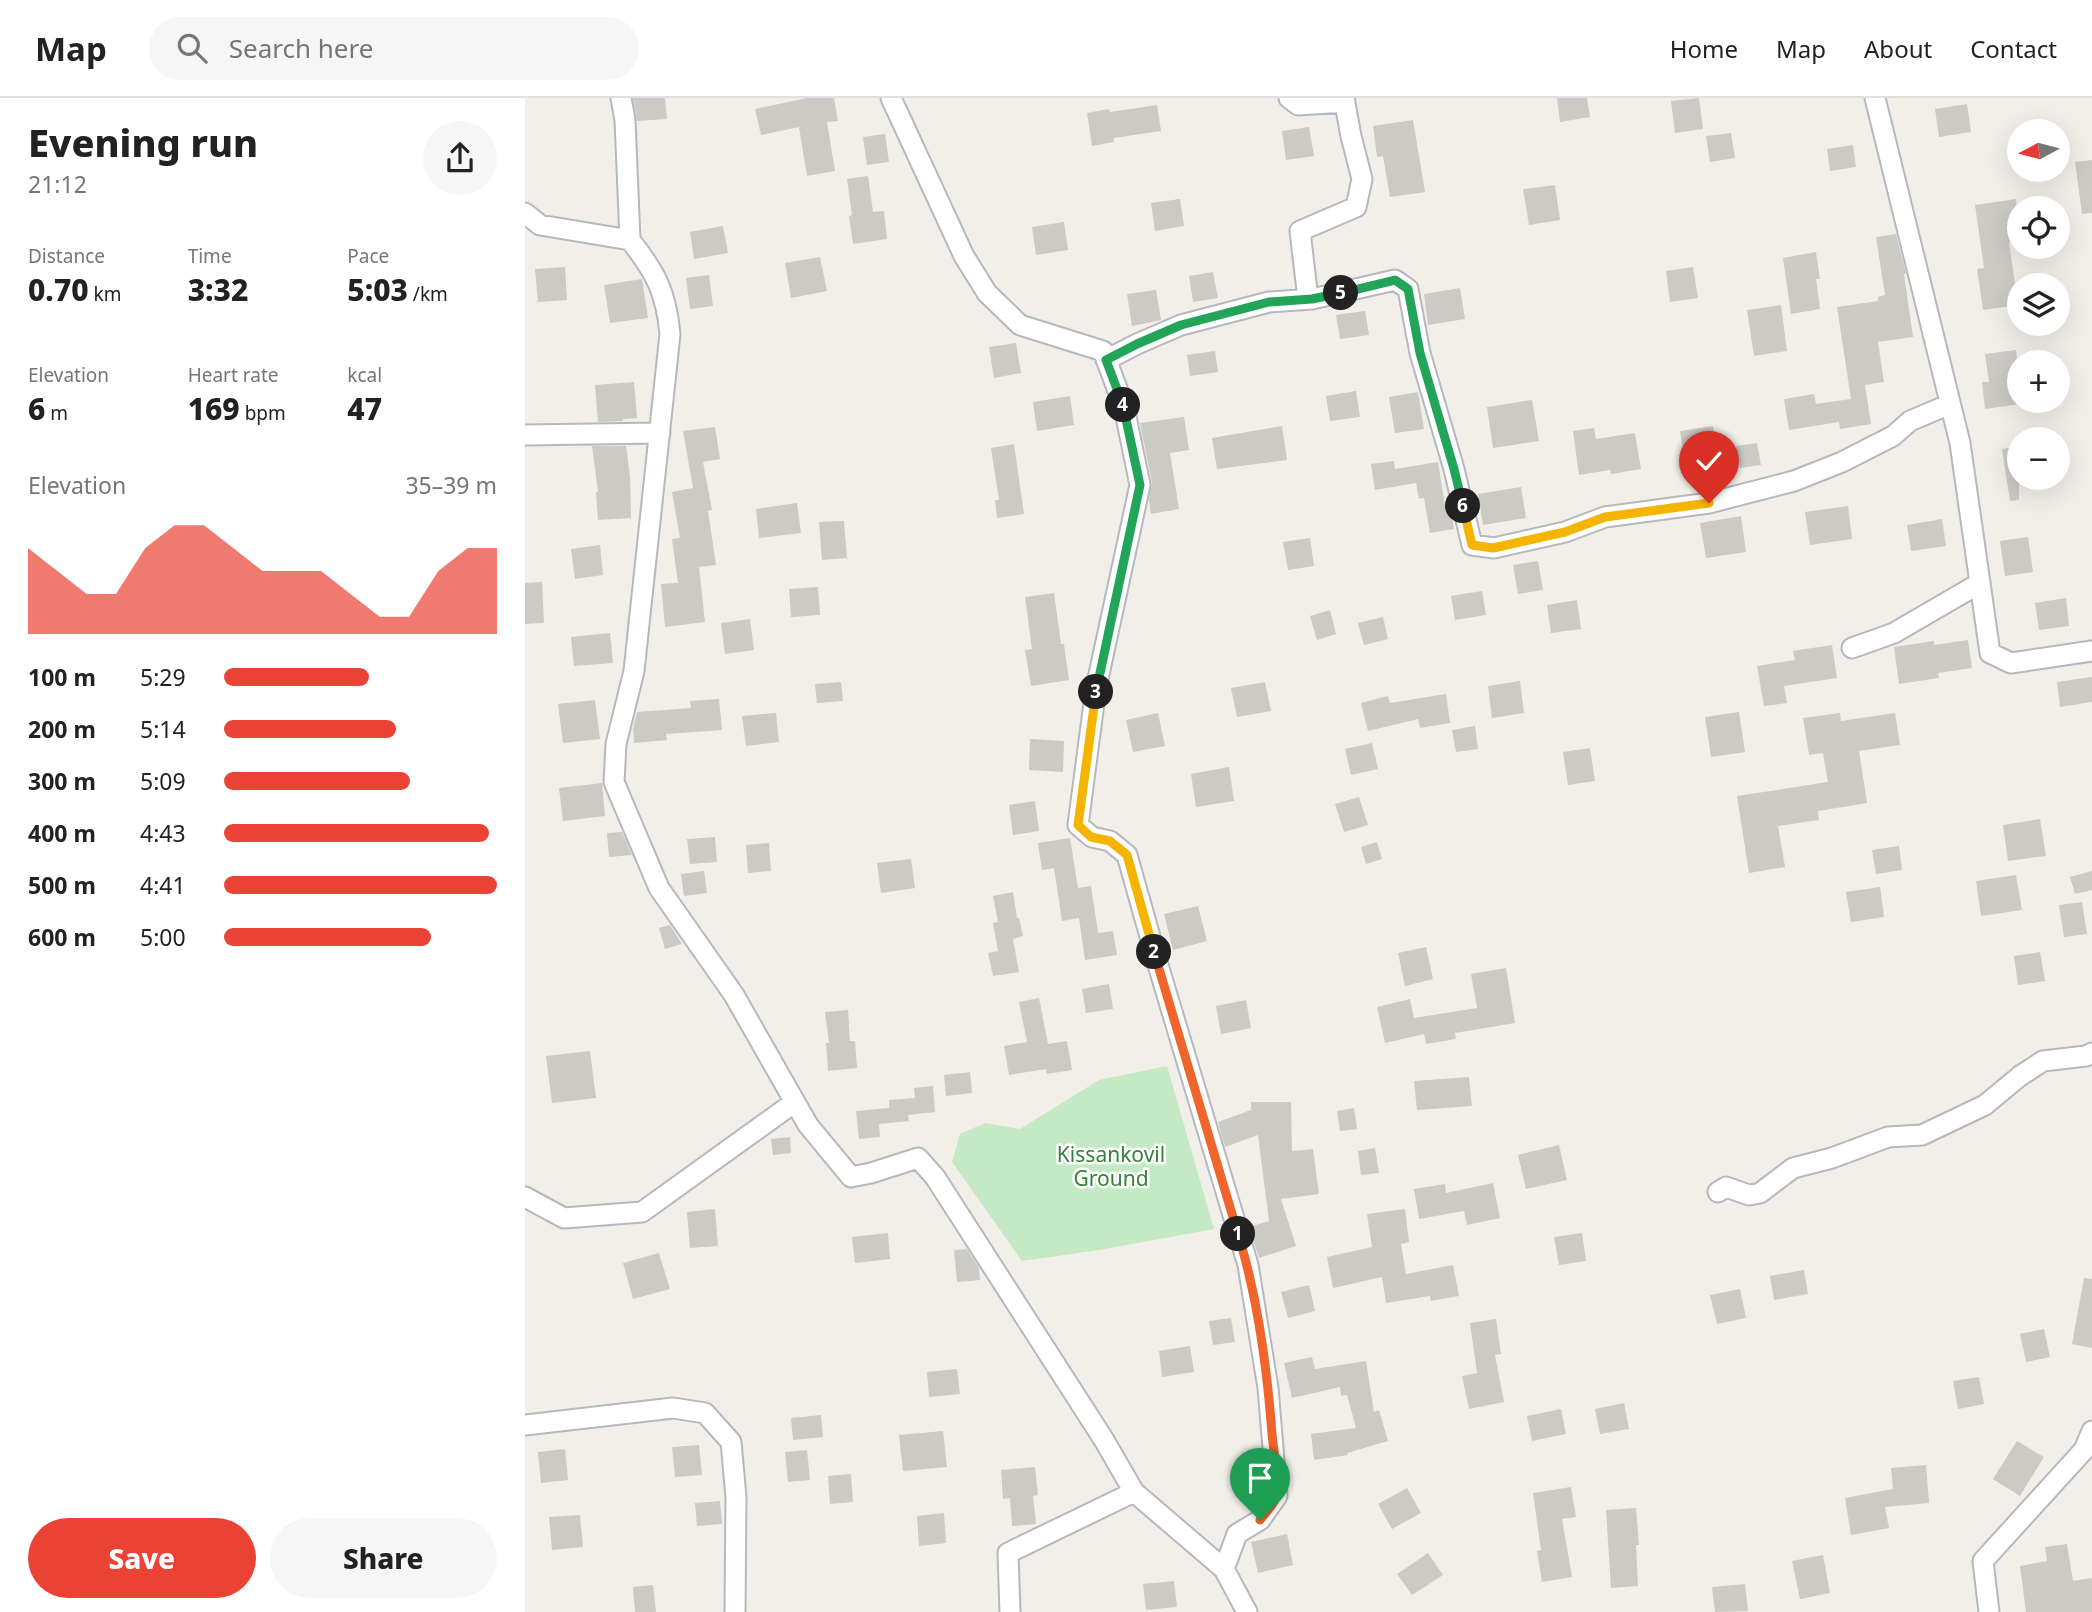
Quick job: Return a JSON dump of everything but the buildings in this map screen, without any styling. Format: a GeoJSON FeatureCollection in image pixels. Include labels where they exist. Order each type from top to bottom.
{"type":"FeatureCollection","features":[{"type":"Feature","properties":{"kind":"street"},"geometry":{"type":"LineString","coordinates":[[621,98],[625,120],[630,240],[648,263],[662,290],[668,310],[670,334],[634,671],[616,744],[614,782],[659,888],[734,995],[808,1125],[851,1177],[918,1158],[935,1177],[1104,1440],[1134,1492],[1224,1569],[1247,1612]]}},
{"type":"Feature","properties":{"kind":"street"},"geometry":{"type":"LineString","coordinates":[[891,98],[964,256],[987,293],[1020,325],[1103,351],[1124,408],[1140,485],[1096,688],[1078,825],[1091,837],[1110,841],[1127,855],[1157,965],[1248,1265],[1268,1388],[1277,1496],[1260,1520],[1237,1534],[1224,1569]]}},
{"type":"Feature","properties":{"kind":"street"},"geometry":{"type":"LineString","coordinates":[[1289,98],[1297,105],[1345,100],[1362,179],[1356,207],[1300,231],[1308,299]]}},
{"type":"Feature","properties":{"kind":"street"},"geometry":{"type":"LineString","coordinates":[[1875,98],[1960,443],[1990,653],[2011,663],[2092,650]]}},
{"type":"Feature","properties":{"kind":"street"},"geometry":{"type":"LineString","coordinates":[[525,213],[540,225],[630,240]]}},
{"type":"Feature","properties":{"kind":"street"},"geometry":{"type":"LineString","coordinates":[[1106,360],[1181,325],[1269,302],[1308,299],[1395,280],[1408,289],[1420,353],[1454,469],[1472,545],[1493,548],[1565,532],[1605,517],[1709,503],[1794,481],[1842,462],[1893,436],[1910,421],[1950,404]]}},
{"type":"Feature","properties":{"kind":"street"},"geometry":{"type":"LineString","coordinates":[[525,435],[660,433]]}},
{"type":"Feature","properties":{"kind":"street"},"geometry":{"type":"LineString","coordinates":[[1852,648],[1894,633],[1980,583]]}},
{"type":"Feature","properties":{"kind":"street"},"geometry":{"type":"LineString","coordinates":[[1718,1192],[1726,1187],[1749,1195],[1760,1193],[1793,1168],[1832,1158],[1888,1138],[1922,1135],[1985,1105],[2019,1076],[2043,1061],[2092,1053]]}},
{"type":"Feature","properties":{"kind":"street"},"geometry":{"type":"LineString","coordinates":[[525,1197],[564,1218],[642,1212],[795,1102]]}},
{"type":"Feature","properties":{"kind":"street"},"geometry":{"type":"LineString","coordinates":[[525,1425],[673,1408],[705,1413],[731,1442],[736,1497],[735,1612]]}},
{"type":"Feature","properties":{"kind":"street"},"geometry":{"type":"LineString","coordinates":[[1989,1612],[1983,1561],[2088,1448],[2092,1431]]}},
{"type":"Feature","properties":{"kind":"street"},"geometry":{"type":"LineString","coordinates":[[1010,1612],[1008,1553],[1134,1492]]}},
{"type":"Feature","properties":{"kind":"green space","name":"Kissankovil Ground"},"geometry":{"type":"Polygon","coordinates":[[[1167,1066],[1214,1229],[1022,1261],[952,1162],[960,1134],[985,1123],[1020,1129],[1099,1080],[1167,1066]]]}},
{"type":"Feature","properties":{"kind":"route"},"geometry":{"type":"LineString","coordinates":[[1260,1520],[1277,1496],[1268,1388],[1248,1265],[1157,965],[1127,855],[1110,841],[1091,837],[1078,825],[1096,688],[1140,485],[1124,408],[1106,360],[1181,325],[1269,302],[1312,299],[1395,280],[1408,289],[1420,353],[1454,469],[1472,545],[1493,548],[1565,532],[1605,517],[1709,503]]}}]}
